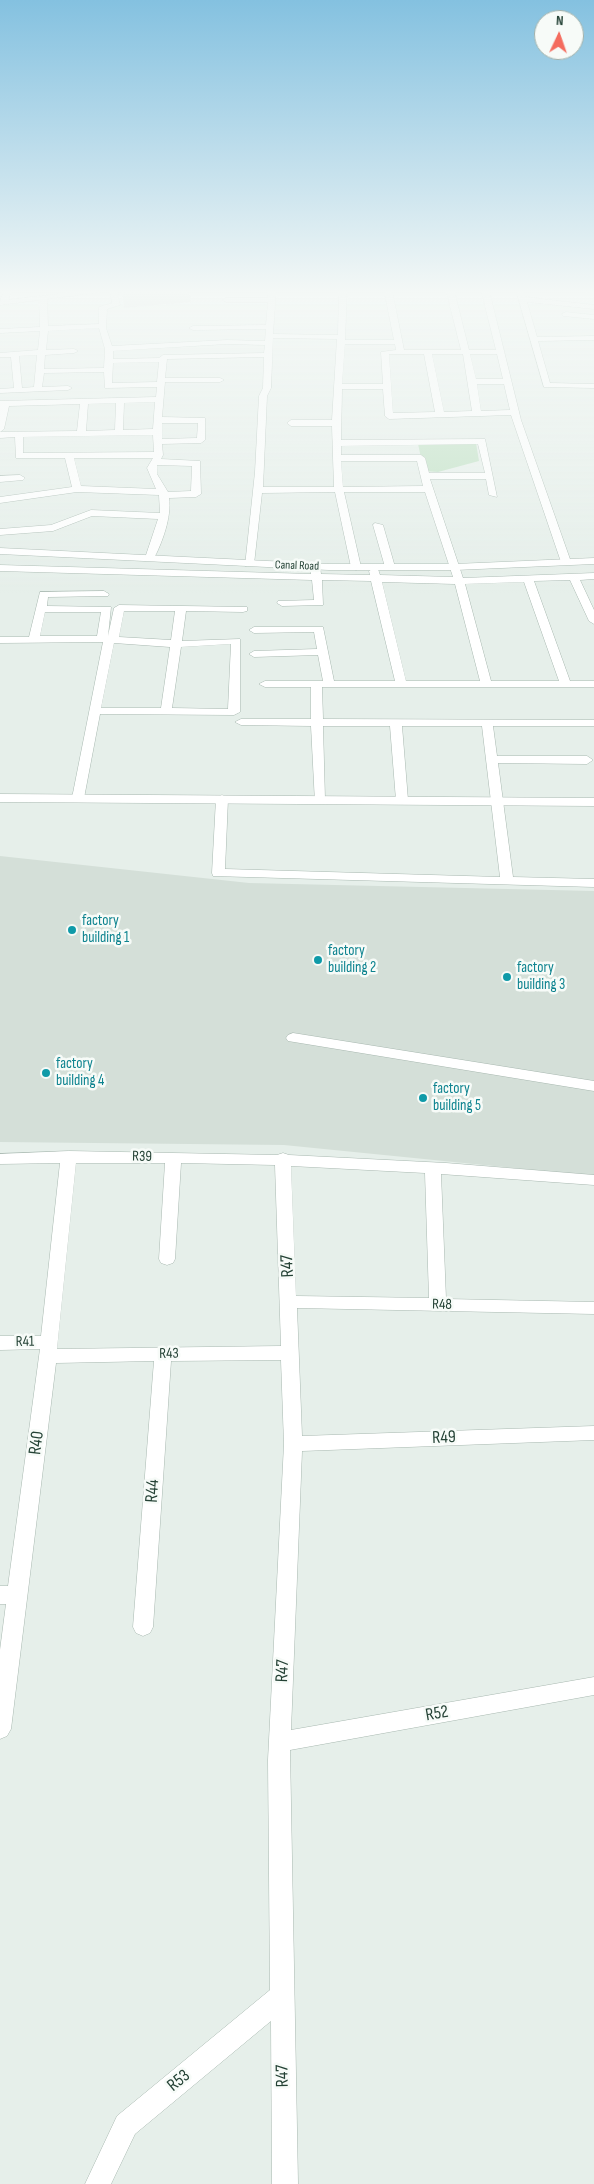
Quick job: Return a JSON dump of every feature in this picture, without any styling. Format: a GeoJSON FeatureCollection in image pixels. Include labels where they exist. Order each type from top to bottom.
{"type":"FeatureCollection","features":[{"type":"Feature","properties":{"kind":"street"},"geometry":{"type":"LineString","coordinates":[[150,558],[166,508],[163,494],[152,474],[151,468],[157,459],[161,392]]}},
{"type":"Feature","properties":{"kind":"street"},"geometry":{"type":"LineString","coordinates":[[249,564],[258,490],[263,396],[265,392]]}},
{"type":"Feature","properties":{"kind":"street"},"geometry":{"type":"LineString","coordinates":[[338,392],[339,489],[356,568]]}},
{"type":"Feature","properties":{"kind":"street"},"geometry":{"type":"LineString","coordinates":[[387,392],[389,416],[515,412]]}},
{"type":"Feature","properties":{"kind":"street"},"geometry":{"type":"LineString","coordinates":[[435,392],[440,414]]}},
{"type":"Feature","properties":{"kind":"street"},"geometry":{"type":"LineString","coordinates":[[474,392],[477,413]]}},
{"type":"Feature","properties":{"kind":"street"},"geometry":{"type":"LineString","coordinates":[[510,392],[515,412],[566,562]]}},
{"type":"Feature","properties":{"kind":"street"},"geometry":{"type":"LineString","coordinates":[[0,430],[2,404],[160,399]]}},
{"type":"Feature","properties":{"kind":"street"},"geometry":{"type":"LineString","coordinates":[[119,433],[120,400]]}},
{"type":"Feature","properties":{"kind":"street"},"geometry":{"type":"LineString","coordinates":[[81,434],[84,402]]}},
{"type":"Feature","properties":{"kind":"street"},"geometry":{"type":"LineString","coordinates":[[0,435],[119,433],[200,440],[202,420],[159,420]]}},
{"type":"Feature","properties":{"kind":"street"},"geometry":{"type":"LineString","coordinates":[[290,422],[337,423]]}},
{"type":"Feature","properties":{"kind":"street"},"geometry":{"type":"LineString","coordinates":[[0,500],[77,490],[196,494],[197,463],[157,459],[19,456],[19,435]]}},
{"type":"Feature","properties":{"kind":"street"},"geometry":{"type":"LineString","coordinates":[[337,443],[482,441],[488,476],[494,495]]}},
{"type":"Feature","properties":{"kind":"street"},"geometry":{"type":"LineString","coordinates":[[69,456],[77,490]]}},
{"type":"Feature","properties":{"kind":"street"},"geometry":{"type":"LineString","coordinates":[[338,458],[421,458],[428,489],[455,567],[486,684]]}},
{"type":"Feature","properties":{"kind":"street"},"geometry":{"type":"LineString","coordinates":[[425,476],[488,476]]}},
{"type":"Feature","properties":{"kind":"street"},"geometry":{"type":"LineString","coordinates":[[0,480],[20,478]]}},
{"type":"Feature","properties":{"kind":"street"},"geometry":{"type":"LineString","coordinates":[[258,490],[428,489]]}},
{"type":"Feature","properties":{"kind":"street"},"geometry":{"type":"LineString","coordinates":[[0,532],[53,528],[91,513],[164,516]]}},
{"type":"Feature","properties":{"kind":"street"},"geometry":{"type":"LineString","coordinates":[[378,525],[390,567]]}},
{"type":"Feature","properties":{"kind":"street","name":"Canal Road"},"geometry":{"type":"LineString","coordinates":[[0,550],[249,564],[316,572],[356,568],[455,567],[594,561]]}},
{"type":"Feature","properties":{"kind":"street"},"geometry":{"type":"LineString","coordinates":[[0,568],[316,572],[376,579],[459,581],[594,576]]}},
{"type":"Feature","properties":{"kind":"street"},"geometry":{"type":"LineString","coordinates":[[373,568],[401,684]]}},
{"type":"Feature","properties":{"kind":"street"},"geometry":{"type":"LineString","coordinates":[[282,603],[319,603],[316,572]]}},
{"type":"Feature","properties":{"kind":"street"},"geometry":{"type":"LineString","coordinates":[[574,577],[594,621]]}},
{"type":"Feature","properties":{"kind":"street"},"geometry":{"type":"LineString","coordinates":[[528,579],[566,684]]}},
{"type":"Feature","properties":{"kind":"street"},"geometry":{"type":"LineString","coordinates":[[34,639],[44,594],[104,594]]}},
{"type":"Feature","properties":{"kind":"street"},"geometry":{"type":"LineString","coordinates":[[78,798],[108,639],[119,608],[243,609]]}},
{"type":"Feature","properties":{"kind":"street"},"geometry":{"type":"LineString","coordinates":[[166,711],[181,608]]}},
{"type":"Feature","properties":{"kind":"street"},"geometry":{"type":"LineString","coordinates":[[41,609],[107,609],[108,639]]}},
{"type":"Feature","properties":{"kind":"street"},"geometry":{"type":"LineString","coordinates":[[254,630],[320,629],[329,684]]}},
{"type":"Feature","properties":{"kind":"street"},"geometry":{"type":"LineString","coordinates":[[0,654],[2,640],[108,639],[177,644],[236,640],[234,712],[95,711]]}},
{"type":"Feature","properties":{"kind":"street"},"geometry":{"type":"LineString","coordinates":[[254,654],[324,652]]}},
{"type":"Feature","properties":{"kind":"street"},"geometry":{"type":"LineString","coordinates":[[265,684],[594,684]]}},
{"type":"Feature","properties":{"kind":"street"},"geometry":{"type":"LineString","coordinates":[[316,684],[319,800]]}},
{"type":"Feature","properties":{"kind":"street"},"geometry":{"type":"LineString","coordinates":[[241,722],[594,724]]}},
{"type":"Feature","properties":{"kind":"street"},"geometry":{"type":"LineString","coordinates":[[396,723],[402,800]]}},
{"type":"Feature","properties":{"kind":"street"},"geometry":{"type":"LineString","coordinates":[[487,723],[507,881]]}},
{"type":"Feature","properties":{"kind":"street"},"geometry":{"type":"LineString","coordinates":[[492,759],[587,760]]}},
{"type":"Feature","properties":{"kind":"street"},"geometry":{"type":"LineString","coordinates":[[0,798],[594,802]]}},
{"type":"Feature","properties":{"kind":"street"},"geometry":{"type":"LineString","coordinates":[[222,799],[218,872],[594,884]]}},
{"type":"Feature","properties":{"kind":"street"},"geometry":{"type":"LineString","coordinates":[[294,1038],[594,1086]]}},
{"type":"Feature","properties":{"kind":"street","name":"R39"},"geometry":{"type":"LineString","coordinates":[[0,1159],[69,1156],[283,1158],[594,1180]]}},
{"type":"Feature","properties":{"kind":"street","name":"R40"},"geometry":{"type":"LineString","coordinates":[[0,1729],[9,1595],[49,1349],[69,1156]]}},
{"type":"Feature","properties":{"kind":"street"},"geometry":{"type":"LineString","coordinates":[[167,1259],[173,1157]]}},
{"type":"Feature","properties":{"kind":"street","name":"R47"},"geometry":{"type":"LineString","coordinates":[[283,1158],[294,1444],[280,1742],[284,2184]]}},
{"type":"Feature","properties":{"kind":"street"},"geometry":{"type":"LineString","coordinates":[[433,1169],[438,1305]]}},
{"type":"Feature","properties":{"kind":"street","name":"R48"},"geometry":{"type":"LineString","coordinates":[[289,1302],[594,1308]]}},
{"type":"Feature","properties":{"kind":"street","name":"R41"},"geometry":{"type":"LineString","coordinates":[[0,1342],[49,1349]]}},
{"type":"Feature","properties":{"kind":"street","name":"R43"},"geometry":{"type":"LineString","coordinates":[[49,1349],[163,1354],[290,1353]]}},
{"type":"Feature","properties":{"kind":"street","name":"R44"},"geometry":{"type":"LineString","coordinates":[[143,1627],[163,1354]]}},
{"type":"Feature","properties":{"kind":"street","name":"R49"},"geometry":{"type":"LineString","coordinates":[[294,1444],[594,1433]]}},
{"type":"Feature","properties":{"kind":"street","name":"R52"},"geometry":{"type":"LineString","coordinates":[[280,1742],[594,1686]]}},
{"type":"Feature","properties":{"kind":"street","name":"R53"},"geometry":{"type":"LineString","coordinates":[[98,2184],[126,2125],[282,1996]]}},
{"type":"Feature","properties":{"kind":"shaded area"},"geometry":{"type":"Polygon","coordinates":[[[0,856],[249,883],[594,891],[594,1176],[284,1145],[0,1142],[0,856]]]}},
{"type":"Feature","properties":{"kind":"green space"},"geometry":{"type":"Polygon","coordinates":[[[476,443],[479,461],[438,472],[424,471],[418,444],[476,443]]]}},
{"type":"Feature","properties":{"kind":"place","name":"factory building 1"},"geometry":{"type":"Point","coordinates":[72,930]}},
{"type":"Feature","properties":{"kind":"place","name":"factory building 2"},"geometry":{"type":"Point","coordinates":[318,960]}},
{"type":"Feature","properties":{"kind":"place","name":"factory building 3"},"geometry":{"type":"Point","coordinates":[507,977]}},
{"type":"Feature","properties":{"kind":"place","name":"factory building 4"},"geometry":{"type":"Point","coordinates":[46,1073]}},
{"type":"Feature","properties":{"kind":"place","name":"factory building 5"},"geometry":{"type":"Point","coordinates":[423,1098]}}]}
